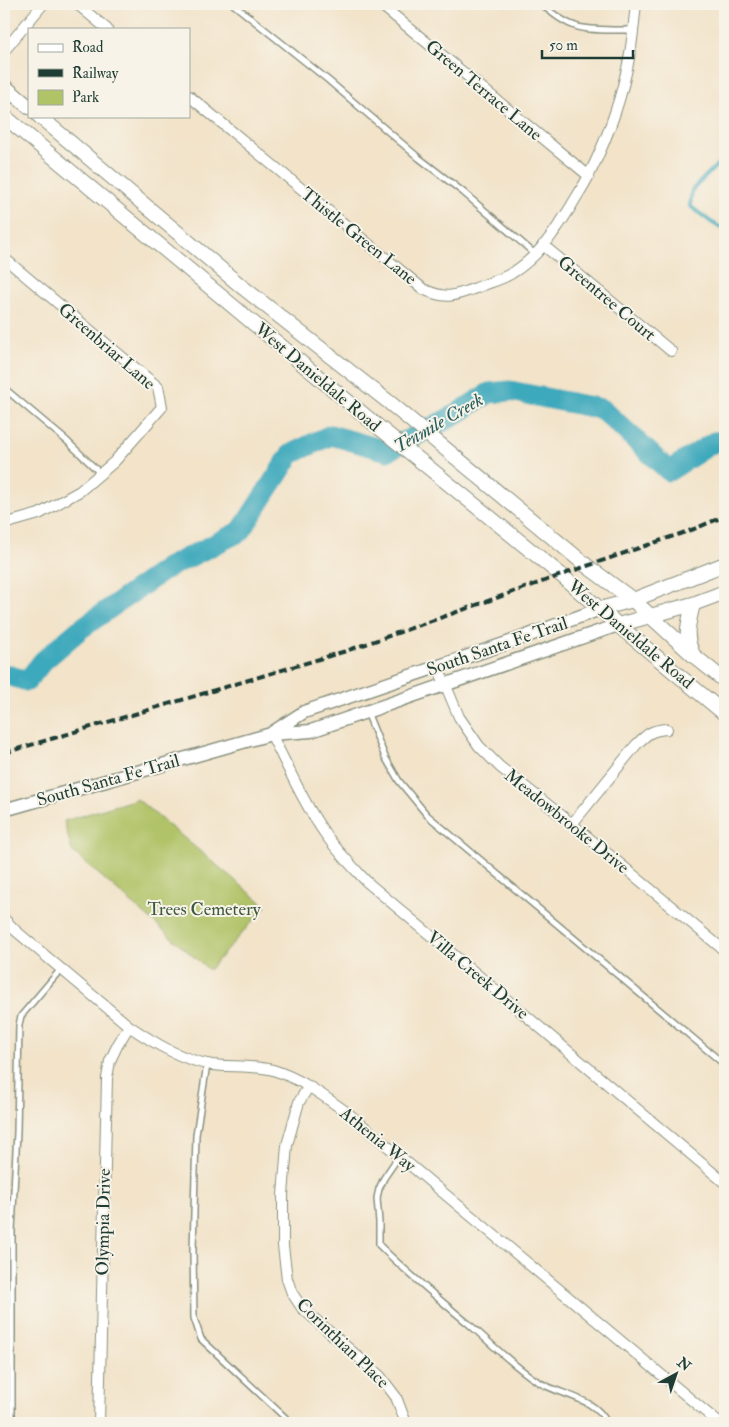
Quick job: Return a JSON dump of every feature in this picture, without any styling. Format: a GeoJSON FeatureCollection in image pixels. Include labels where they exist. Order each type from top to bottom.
{"type":"FeatureCollection","features":[{"type":"Feature","properties":{"kind":"main road"},"geometry":{"type":"LineString","coordinates":[[4,86],[28,106]]}},
{"type":"Feature","properties":{"kind":"main road","name":"West Danieldale Road"},"geometry":{"type":"LineString","coordinates":[[4,116],[370,420],[561,575],[725,714]]}},
{"type":"Feature","properties":{"kind":"main road","name":"West Danieldale Road"},"geometry":{"type":"LineString","coordinates":[[41,118],[241,286],[390,403],[586,566],[633,600],[693,655],[725,681]]}},
{"type":"Feature","properties":{"kind":"main road"},"geometry":{"type":"LineString","coordinates":[[226,301],[241,286]]}},
{"type":"Feature","properties":{"kind":"main road","name":"South Santa Fe Trail"},"geometry":{"type":"LineString","coordinates":[[600,609],[633,600],[725,564]]}},
{"type":"Feature","properties":{"kind":"main road","name":"South Santa Fe Trail"},"geometry":{"type":"LineString","coordinates":[[618,625],[653,617],[725,592]]}},
{"type":"Feature","properties":{"kind":"main road"},"geometry":{"type":"LineString","coordinates":[[693,604],[687,628],[687,642],[693,655]]}},
{"type":"Feature","properties":{"kind":"street"},"geometry":{"type":"LineString","coordinates":[[4,51],[43,4]]}},
{"type":"Feature","properties":{"kind":"street"},"geometry":{"type":"LineString","coordinates":[[77,4],[106,28]]}},
{"type":"Feature","properties":{"kind":"street","name":"Green Terrace Lane"},"geometry":{"type":"LineString","coordinates":[[380,4],[589,176]]}},
{"type":"Feature","properties":{"kind":"street","name":"Thistle Green Lane"},"geometry":{"type":"LineString","coordinates":[[190,97],[423,289],[436,295],[456,295],[495,281],[512,273],[528,262],[561,222],[589,176],[615,115],[629,60],[636,4]]}},
{"type":"Feature","properties":{"kind":"street","name":"Greentree Court"},"geometry":{"type":"LineString","coordinates":[[543,245],[671,351]]}},
{"type":"Feature","properties":{"kind":"street","name":"Greenbriar Lane"},"geometry":{"type":"LineString","coordinates":[[4,258],[158,387],[162,407],[114,462],[80,491],[39,514],[4,524]]}},
{"type":"Feature","properties":{"kind":"street","name":"South Santa Fe Trail"},"geometry":{"type":"LineString","coordinates":[[270,734],[304,712],[438,667],[600,609]]}},
{"type":"Feature","properties":{"kind":"street","name":"South Santa Fe Trail"},"geometry":{"type":"LineString","coordinates":[[4,810],[270,734],[311,731],[618,625]]}},
{"type":"Feature","properties":{"kind":"street","name":"Meadowbrooke Drive"},"geometry":{"type":"LineString","coordinates":[[438,667],[459,717],[478,746],[500,767],[725,951]]}},
{"type":"Feature","properties":{"kind":"street"},"geometry":{"type":"LineString","coordinates":[[360,694],[366,711]]}},
{"type":"Feature","properties":{"kind":"street"},"geometry":{"type":"LineString","coordinates":[[572,824],[636,745],[647,734],[655,730],[667,729]]}},
{"type":"Feature","properties":{"kind":"street","name":"Villa Creek Drive"},"geometry":{"type":"LineString","coordinates":[[270,734],[326,836],[367,882],[725,1183]]}},
{"type":"Feature","properties":{"kind":"street","name":"Athenia Way"},"geometry":{"type":"LineString","coordinates":[[4,919],[129,1026],[166,1048],[190,1059],[207,1063],[271,1069],[309,1086],[349,1114],[714,1422]]}},
{"type":"Feature","properties":{"kind":"street","name":"Olympia Drive"},"geometry":{"type":"LineString","coordinates":[[99,1423],[107,1078],[110,1061],[129,1026]]}},
{"type":"Feature","properties":{"kind":"street","name":"Corinthian Place"},"geometry":{"type":"LineString","coordinates":[[309,1086],[300,1102],[293,1121],[286,1153],[283,1195],[283,1246],[287,1279],[292,1293],[302,1308],[380,1376],[396,1396],[406,1423]]}},
{"type":"Feature","properties":{"kind":"lane"},"geometry":{"type":"LineString","coordinates":[[234,4],[328,80],[419,158],[464,192],[535,254]]}},
{"type":"Feature","properties":{"kind":"lane"},"geometry":{"type":"LineString","coordinates":[[541,4],[562,20],[578,27],[605,30],[633,30]]}},
{"type":"Feature","properties":{"kind":"lane"},"geometry":{"type":"LineString","coordinates":[[4,388],[67,441],[100,473]]}},
{"type":"Feature","properties":{"kind":"lane"},"geometry":{"type":"LineString","coordinates":[[366,711],[385,756],[399,781],[427,815],[725,1064]]}},
{"type":"Feature","properties":{"kind":"lane"},"geometry":{"type":"LineString","coordinates":[[12,1423],[12,1230],[19,1024],[21,1016],[61,969]]}},
{"type":"Feature","properties":{"kind":"lane"},"geometry":{"type":"LineString","coordinates":[[207,1063],[196,1135],[193,1251],[194,1318],[201,1339],[291,1423]]}},
{"type":"Feature","properties":{"kind":"lane"},"geometry":{"type":"LineString","coordinates":[[399,1155],[379,1189],[377,1198],[379,1245],[397,1263],[514,1364],[544,1385],[571,1394],[591,1405],[607,1423]]}},
{"type":"Feature","properties":{"kind":"green space","name":"Trees Cemetery"},"geometry":{"type":"Polygon","coordinates":[[[137,799],[266,906],[209,970],[72,851],[64,821],[137,799]]]}},
{"type":"Feature","properties":{"kind":"waterway"},"geometry":{"type":"LineString","coordinates":[[725,157],[692,190],[690,206],[725,230]]}},
{"type":"Feature","properties":{"kind":"waterway","name":"Tenmile Creek"},"geometry":{"type":"LineString","coordinates":[[4,674],[27,681],[43,661],[79,630],[167,568],[241,531],[291,454],[331,435],[387,451],[453,416],[489,393],[510,391],[602,409],[669,471],[714,442],[725,441]]}},
{"type":"Feature","properties":{"kind":"railway"},"geometry":{"type":"LineString","coordinates":[[4,753],[346,651],[694,529],[725,516]]}}]}
